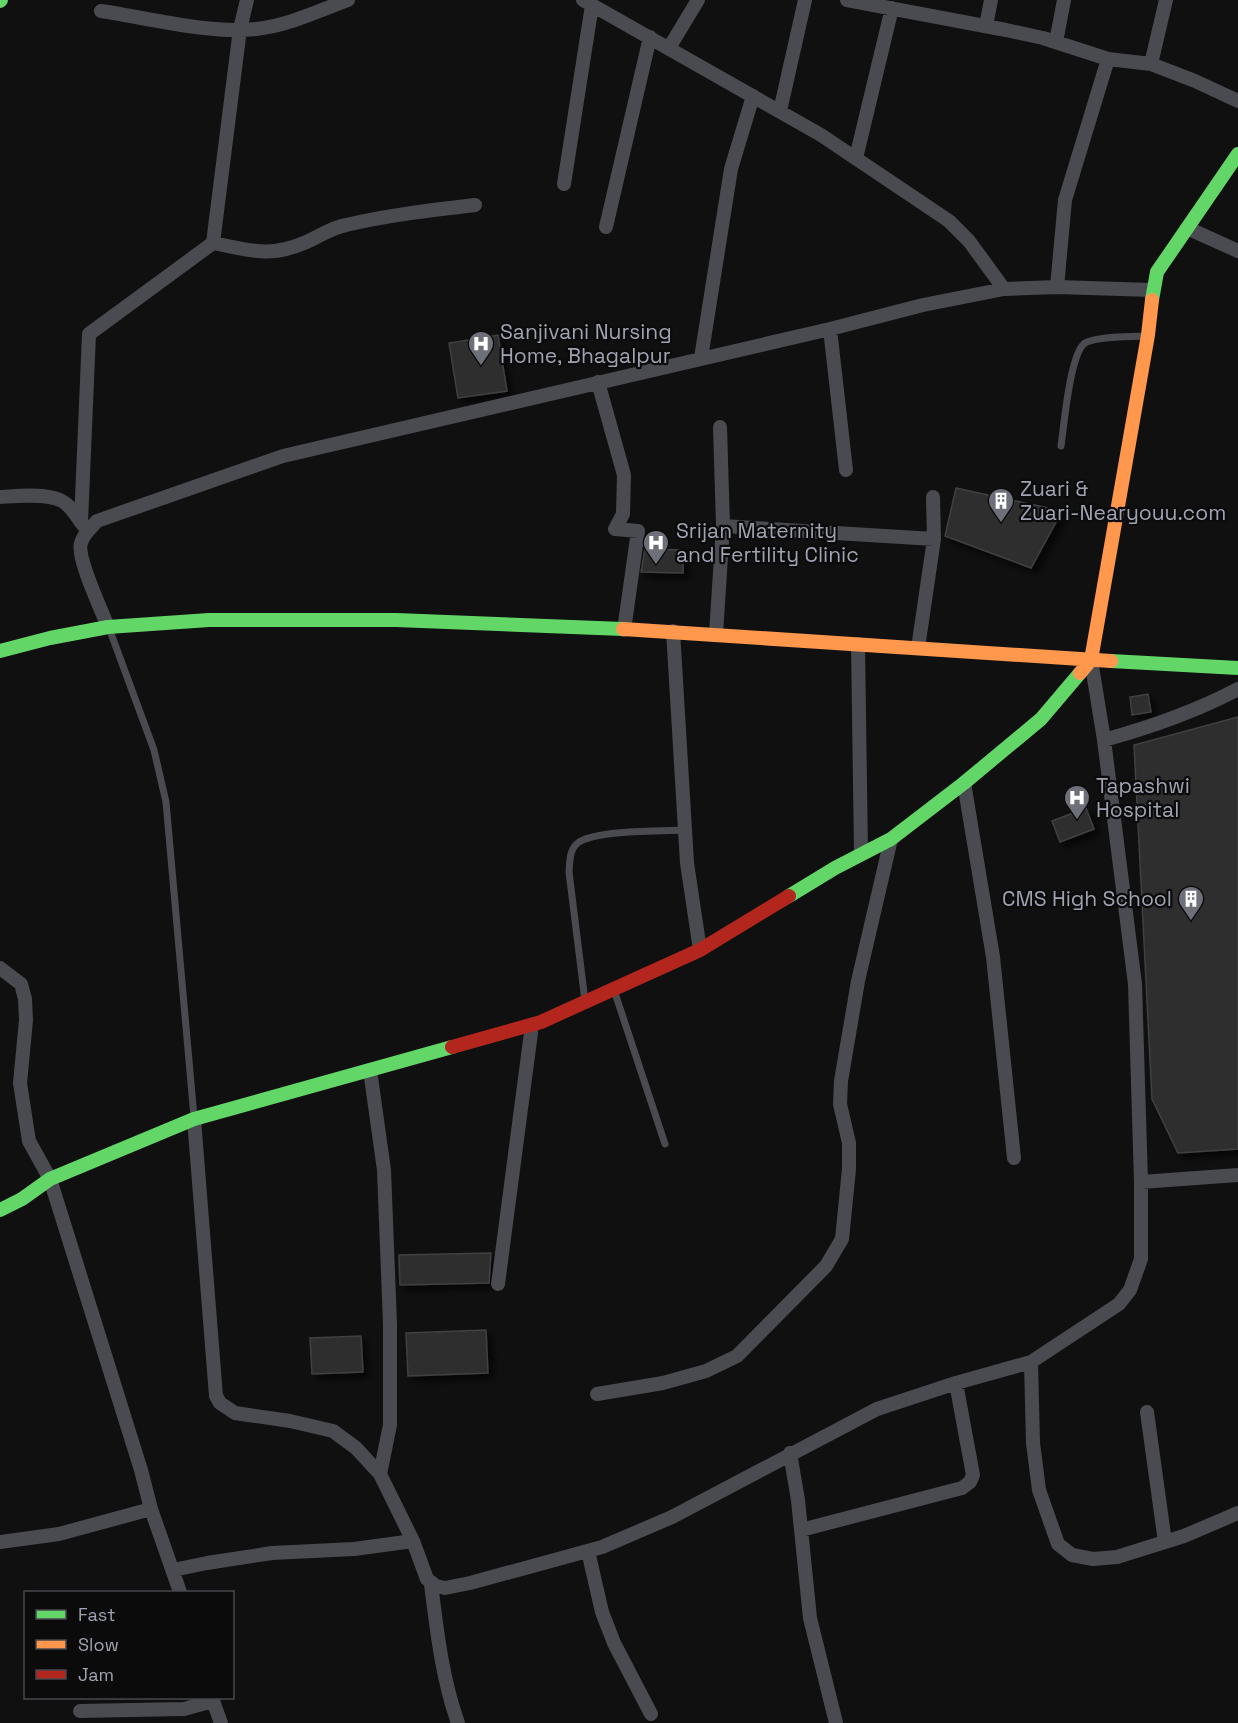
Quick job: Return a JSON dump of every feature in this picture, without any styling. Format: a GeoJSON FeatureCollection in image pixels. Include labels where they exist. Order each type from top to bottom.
{"type":"FeatureCollection","features":[{"type":"Feature","properties":{"kind":"street"},"geometry":{"type":"LineString","coordinates":[[108,627],[82,559],[80,546],[85,526],[89,334],[213,243],[240,29],[247,0]]}},
{"type":"Feature","properties":{"kind":"street"},"geometry":{"type":"LineString","coordinates":[[101,11],[214,28],[255,29],[280,25],[348,0]]}},
{"type":"Feature","properties":{"kind":"street"},"geometry":{"type":"LineString","coordinates":[[669,48],[699,0]]}},
{"type":"Feature","properties":{"kind":"street"},"geometry":{"type":"LineString","coordinates":[[780,111],[806,0]]}},
{"type":"Feature","properties":{"kind":"street"},"geometry":{"type":"LineString","coordinates":[[848,0],[987,26],[1056,42],[1108,59],[1151,64],[1238,101]]}},
{"type":"Feature","properties":{"kind":"street"},"geometry":{"type":"LineString","coordinates":[[987,26],[991,0]]}},
{"type":"Feature","properties":{"kind":"street"},"geometry":{"type":"LineString","coordinates":[[1056,42],[1064,0]]}},
{"type":"Feature","properties":{"kind":"street"},"geometry":{"type":"LineString","coordinates":[[1151,64],[1166,0]]}},
{"type":"Feature","properties":{"kind":"street"},"geometry":{"type":"LineString","coordinates":[[564,184],[587,2],[820,135],[949,221],[969,241],[1004,289]]}},
{"type":"Feature","properties":{"kind":"street"},"geometry":{"type":"LineString","coordinates":[[856,158],[892,8]]}},
{"type":"Feature","properties":{"kind":"street"},"geometry":{"type":"LineString","coordinates":[[606,227],[650,37]]}},
{"type":"Feature","properties":{"kind":"street"},"geometry":{"type":"LineString","coordinates":[[1057,287],[1065,200],[1108,59]]}},
{"type":"Feature","properties":{"kind":"street"},"geometry":{"type":"LineString","coordinates":[[701,358],[734,156],[753,96]]}},
{"type":"Feature","properties":{"kind":"street"},"geometry":{"type":"LineString","coordinates":[[431,1584],[445,1588],[470,1584],[624,1539],[672,1517],[877,1409],[956,1383],[1031,1362],[1119,1304],[1130,1290],[1141,1259],[1142,1182],[1135,984],[1104,740],[1091,660],[1148,336],[1152,290],[1157,272],[1238,154]]}},
{"type":"Feature","properties":{"kind":"street"},"geometry":{"type":"LineString","coordinates":[[213,243],[264,253],[287,250],[330,229],[393,215],[475,205]]}},
{"type":"Feature","properties":{"kind":"street"},"geometry":{"type":"LineString","coordinates":[[1187,228],[1238,251]]}},
{"type":"Feature","properties":{"kind":"street"},"geometry":{"type":"LineString","coordinates":[[85,526],[283,456],[830,329],[923,304],[1004,289],[1057,287],[1152,290]]}},
{"type":"Feature","properties":{"kind":"street"},"geometry":{"type":"LineString","coordinates":[[830,329],[846,470]]}},
{"type":"Feature","properties":{"kind":"street"},"geometry":{"type":"LineString","coordinates":[[598,382],[624,475],[623,514],[615,529],[638,531],[624,630]]}},
{"type":"Feature","properties":{"kind":"street"},"geometry":{"type":"LineString","coordinates":[[716,634],[723,526],[720,427]]}},
{"type":"Feature","properties":{"kind":"street"},"geometry":{"type":"LineString","coordinates":[[0,496],[50,497],[65,502],[85,526]]}},
{"type":"Feature","properties":{"kind":"street"},"geometry":{"type":"LineString","coordinates":[[918,648],[934,539],[933,497]]}},
{"type":"Feature","properties":{"kind":"street"},"geometry":{"type":"LineString","coordinates":[[723,526],[934,539]]}},
{"type":"Feature","properties":{"kind":"street"},"geometry":{"type":"LineString","coordinates":[[0,651],[50,638],[108,627],[209,620],[396,620],[673,631],[1238,668]]}},
{"type":"Feature","properties":{"kind":"street"},"geometry":{"type":"LineString","coordinates":[[673,631],[687,863],[700,950]]}},
{"type":"Feature","properties":{"kind":"street"},"geometry":{"type":"LineString","coordinates":[[858,644],[861,854]]}},
{"type":"Feature","properties":{"kind":"street"},"geometry":{"type":"LineString","coordinates":[[0,1210],[22,1199],[50,1179],[194,1119],[532,1025],[700,950],[835,867],[891,839],[964,783],[1041,719],[1091,660]]}},
{"type":"Feature","properties":{"kind":"street"},"geometry":{"type":"LineString","coordinates":[[1104,740],[1159,725],[1200,709],[1238,689]]}},
{"type":"Feature","properties":{"kind":"street"},"geometry":{"type":"LineString","coordinates":[[964,783],[993,957],[1014,1158]]}},
{"type":"Feature","properties":{"kind":"street"},"geometry":{"type":"LineString","coordinates":[[597,1394],[663,1383],[706,1371],[737,1356],[826,1266],[843,1239],[849,1143],[840,1104],[841,1081],[858,981],[891,839]]}},
{"type":"Feature","properties":{"kind":"street"},"geometry":{"type":"LineString","coordinates":[[0,968],[21,984],[25,999],[26,1020],[20,1083],[28,1141],[50,1179],[141,1470],[151,1509],[179,1591]]}},
{"type":"Feature","properties":{"kind":"street"},"geometry":{"type":"LineString","coordinates":[[498,1284],[532,1025]]}},
{"type":"Feature","properties":{"kind":"street"},"geometry":{"type":"LineString","coordinates":[[370,1070],[384,1170],[390,1324],[390,1425],[380,1474]]}},
{"type":"Feature","properties":{"kind":"street"},"geometry":{"type":"LineString","coordinates":[[194,1119],[216,1395],[220,1403],[235,1413],[290,1421],[333,1431],[356,1448],[380,1474],[431,1584],[439,1650],[448,1697],[458,1723]]}},
{"type":"Feature","properties":{"kind":"street"},"geometry":{"type":"LineString","coordinates":[[1142,1182],[1238,1175]]}},
{"type":"Feature","properties":{"kind":"street"},"geometry":{"type":"LineString","coordinates":[[1031,1362],[1033,1443],[1039,1490],[1058,1544],[1072,1555],[1093,1559],[1117,1557],[1184,1536],[1238,1513]]}},
{"type":"Feature","properties":{"kind":"street"},"geometry":{"type":"LineString","coordinates":[[801,1530],[962,1488],[970,1482],[973,1475],[956,1383]]}},
{"type":"Feature","properties":{"kind":"street"},"geometry":{"type":"LineString","coordinates":[[1148,1412],[1165,1542]]}},
{"type":"Feature","properties":{"kind":"street"},"geometry":{"type":"LineString","coordinates":[[790,1453],[798,1500],[814,1638],[836,1723]]}},
{"type":"Feature","properties":{"kind":"street"},"geometry":{"type":"LineString","coordinates":[[0,1542],[59,1534],[151,1509]]}},
{"type":"Feature","properties":{"kind":"street"},"geometry":{"type":"LineString","coordinates":[[173,1570],[273,1553],[354,1549],[413,1541]]}},
{"type":"Feature","properties":{"kind":"street"},"geometry":{"type":"LineString","coordinates":[[588,1551],[602,1612],[651,1714]]}},
{"type":"Feature","properties":{"kind":"street"},"geometry":{"type":"LineString","coordinates":[[80,1711],[184,1709],[213,1699],[221,1723]]}},
{"type":"Feature","properties":{"kind":"lane"},"geometry":{"type":"LineString","coordinates":[[1061,446],[1072,375],[1080,348],[1087,342],[1103,339],[1148,336]]}},
{"type":"Feature","properties":{"kind":"lane"},"geometry":{"type":"LineString","coordinates":[[108,627],[154,750],[166,802],[194,1119]]}},
{"type":"Feature","properties":{"kind":"lane"},"geometry":{"type":"LineString","coordinates":[[585,1002],[569,872],[570,854],[578,843],[593,836],[685,831]]}},
{"type":"Feature","properties":{"kind":"lane"},"geometry":{"type":"LineString","coordinates":[[613,989],[665,1144]]}},
{"type":"Feature","properties":{"kind":"building"},"geometry":{"type":"Polygon","coordinates":[[[498,335],[507,391],[458,398],[449,343],[498,335]]]}},
{"type":"Feature","properties":{"kind":"building","name":"Zuari & Zuari-Nearyouu.com"},"geometry":{"type":"Polygon","coordinates":[[[956,488],[1062,511],[1031,568],[945,536],[956,488]]]}},
{"type":"Feature","properties":{"kind":"building"},"geometry":{"type":"Polygon","coordinates":[[[645,549],[683,550],[683,573],[641,572],[645,549]]]}},
{"type":"Feature","properties":{"kind":"building"},"geometry":{"type":"Polygon","coordinates":[[[1148,694],[1151,712],[1132,715],[1130,697],[1148,694]]]}},
{"type":"Feature","properties":{"kind":"building","name":"CMS High School"},"geometry":{"type":"Polygon","coordinates":[[[1238,717],[1238,1149],[1178,1153],[1152,1099],[1134,745],[1238,717]]]}},
{"type":"Feature","properties":{"kind":"building"},"geometry":{"type":"Polygon","coordinates":[[[1086,808],[1094,829],[1060,842],[1052,821],[1086,808]]]}},
{"type":"Feature","properties":{"kind":"building"},"geometry":{"type":"Polygon","coordinates":[[[491,1253],[489,1283],[400,1285],[399,1255],[491,1253]]]}},
{"type":"Feature","properties":{"kind":"building"},"geometry":{"type":"Polygon","coordinates":[[[486,1330],[488,1373],[408,1376],[406,1333],[486,1330]]]}},
{"type":"Feature","properties":{"kind":"building"},"geometry":{"type":"Polygon","coordinates":[[[361,1336],[363,1372],[312,1374],[310,1338],[361,1336]]]}},
{"type":"Feature","properties":{"kind":"traffic: fast"},"geometry":{"type":"LineString","coordinates":[[1152,300],[1157,272],[1238,154]]}},
{"type":"Feature","properties":{"kind":"traffic: fast"},"geometry":{"type":"LineString","coordinates":[[0,651],[50,638],[108,627],[209,620],[396,620],[623,629]]}},
{"type":"Feature","properties":{"kind":"traffic: fast"},"geometry":{"type":"LineString","coordinates":[[1111,661],[1238,668]]}},
{"type":"Feature","properties":{"kind":"traffic: fast"},"geometry":{"type":"LineString","coordinates":[[789,896],[835,868],[891,839],[964,783],[1041,719],[1080,673]]}},
{"type":"Feature","properties":{"kind":"traffic: fast"},"geometry":{"type":"LineString","coordinates":[[0,1210],[22,1199],[50,1179],[194,1119],[452,1047]]}},
{"type":"Feature","properties":{"kind":"traffic: slow"},"geometry":{"type":"LineString","coordinates":[[1080,673],[1091,660],[1148,335],[1152,300]]}},
{"type":"Feature","properties":{"kind":"traffic: slow"},"geometry":{"type":"LineString","coordinates":[[623,629],[1111,661]]}},
{"type":"Feature","properties":{"kind":"traffic: jam"},"geometry":{"type":"LineString","coordinates":[[452,1047],[541,1022],[700,950],[789,896]]}},
{"type":"Feature","properties":{"kind":"place","name":"Sanjivani Nursing Home, Bhagalpur"},"geometry":{"type":"Point","coordinates":[481,367]}},
{"type":"Feature","properties":{"kind":"place","name":"Zuari & Zuari-Nearyouu.com"},"geometry":{"type":"Point","coordinates":[1001,524]}},
{"type":"Feature","properties":{"kind":"place","name":"Srijan Maternity and Fertility Clinic"},"geometry":{"type":"Point","coordinates":[656,566]}},
{"type":"Feature","properties":{"kind":"place","name":"Tapashwi Hospital"},"geometry":{"type":"Point","coordinates":[1077,821]}},
{"type":"Feature","properties":{"kind":"place","name":"CMS High School"},"geometry":{"type":"Point","coordinates":[1191,922]}}]}
